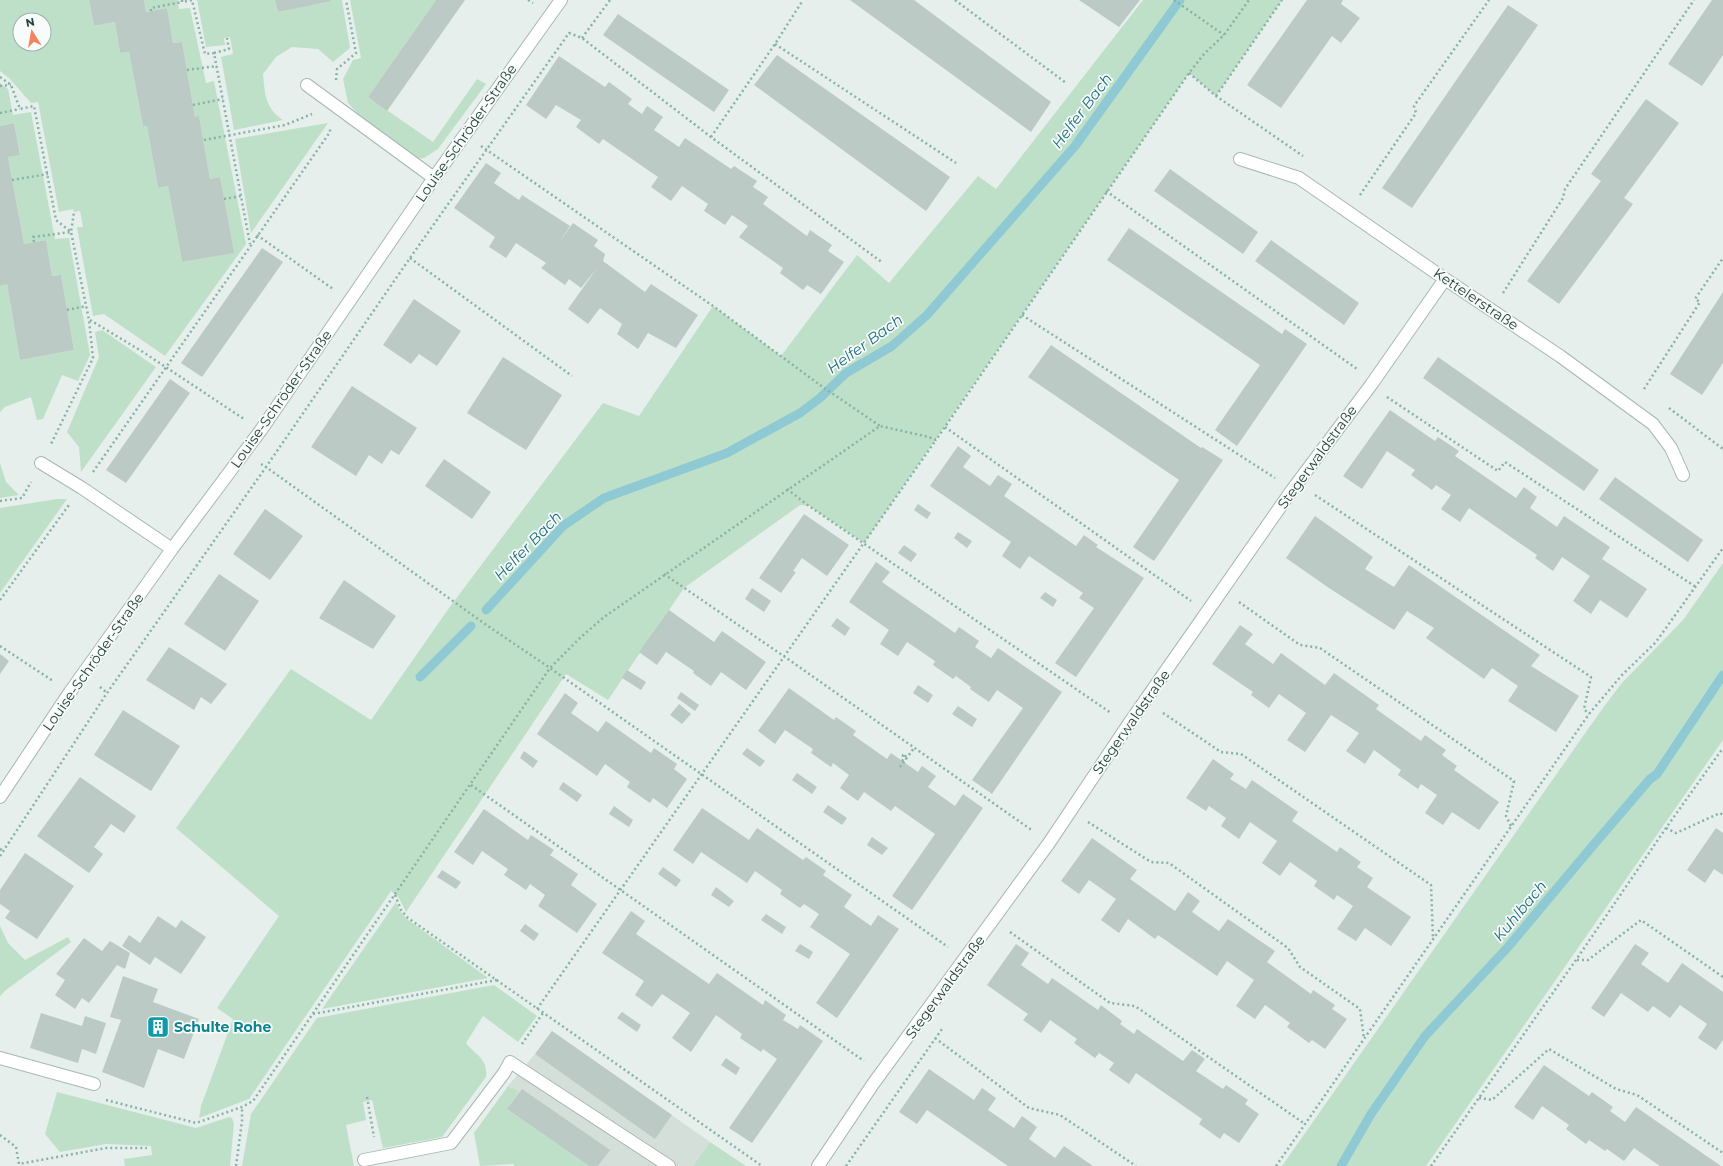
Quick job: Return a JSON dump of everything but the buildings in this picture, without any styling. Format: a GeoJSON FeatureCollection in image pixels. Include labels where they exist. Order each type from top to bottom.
{"type":"FeatureCollection","features":[{"type":"Feature","properties":{"kind":"street","name":"Louise-Schröder-Straße"},"geometry":{"type":"LineString","coordinates":[[0,797],[70,692],[172,549],[261,430],[464,135],[561,0]]}},
{"type":"Feature","properties":{"kind":"street"},"geometry":{"type":"LineString","coordinates":[[306,85],[434,178]]}},
{"type":"Feature","properties":{"kind":"street","name":"Kettelerstraße"},"geometry":{"type":"LineString","coordinates":[[1240,159],[1299,178],[1560,356],[1653,424],[1671,448],[1683,475]]}},
{"type":"Feature","properties":{"kind":"street","name":"Stegerwaldstraße"},"geometry":{"type":"LineString","coordinates":[[818,1166],[881,1073],[966,959],[1049,842],[1128,725],[1292,490],[1371,385],[1445,279]]}},
{"type":"Feature","properties":{"kind":"street"},"geometry":{"type":"LineString","coordinates":[[41,463],[82,488],[172,549]]}},
{"type":"Feature","properties":{"kind":"street"},"geometry":{"type":"LineString","coordinates":[[0,1058],[94,1084]]}},
{"type":"Feature","properties":{"kind":"street"},"geometry":{"type":"LineString","coordinates":[[364,1160],[451,1143],[504,1073],[510,1062],[669,1166]]}},
{"type":"Feature","properties":{"kind":"path"},"geometry":{"type":"LineString","coordinates":[[151,11],[151,8],[192,0],[205,54],[229,49],[227,38]]}},
{"type":"Feature","properties":{"kind":"path"},"geometry":{"type":"LineString","coordinates":[[0,600],[82,488],[257,234],[330,132],[337,69],[356,53],[346,0]]}},
{"type":"Feature","properties":{"kind":"path"},"geometry":{"type":"LineString","coordinates":[[582,38],[610,0]]}},
{"type":"Feature","properties":{"kind":"path"},"geometry":{"type":"LineString","coordinates":[[711,137],[775,44],[802,1],[797,0]]}},
{"type":"Feature","properties":{"kind":"path"},"geometry":{"type":"LineString","coordinates":[[955,0],[1066,83]]}},
{"type":"Feature","properties":{"kind":"path"},"geometry":{"type":"LineString","coordinates":[[1174,0],[1224,35]]}},
{"type":"Feature","properties":{"kind":"path"},"geometry":{"type":"LineString","coordinates":[[537,1009],[936,440],[1106,191],[1189,73],[1204,54],[1224,35],[1249,0]]}},
{"type":"Feature","properties":{"kind":"path"},"geometry":{"type":"LineString","coordinates":[[1189,73],[1216,96],[1282,0]]}},
{"type":"Feature","properties":{"kind":"path"},"geometry":{"type":"LineString","coordinates":[[1360,195],[1416,113],[1414,106],[1489,0]]}},
{"type":"Feature","properties":{"kind":"path"},"geometry":{"type":"LineString","coordinates":[[1502,295],[1563,198],[1565,189],[1694,0]]}},
{"type":"Feature","properties":{"kind":"path"},"geometry":{"type":"LineString","coordinates":[[0,856],[107,693],[568,33],[582,38],[711,137],[883,262]]}},
{"type":"Feature","properties":{"kind":"path"},"geometry":{"type":"LineString","coordinates":[[775,44],[956,162]]}},
{"type":"Feature","properties":{"kind":"path"},"geometry":{"type":"LineString","coordinates":[[214,53],[250,245]]}},
{"type":"Feature","properties":{"kind":"path"},"geometry":{"type":"LineString","coordinates":[[187,70],[217,66]]}},
{"type":"Feature","properties":{"kind":"path"},"geometry":{"type":"LineString","coordinates":[[0,77],[11,85],[20,109]]}},
{"type":"Feature","properties":{"kind":"path"},"geometry":{"type":"LineString","coordinates":[[0,86],[11,85]]}},
{"type":"Feature","properties":{"kind":"path"},"geometry":{"type":"LineString","coordinates":[[193,104],[223,99]]}},
{"type":"Feature","properties":{"kind":"path"},"geometry":{"type":"LineString","coordinates":[[0,113],[34,106],[56,220],[71,232]]}},
{"type":"Feature","properties":{"kind":"path"},"geometry":{"type":"LineString","coordinates":[[204,140],[285,125],[333,106]]}},
{"type":"Feature","properties":{"kind":"path"},"geometry":{"type":"LineString","coordinates":[[464,135],[487,149],[713,306],[820,385],[880,426],[929,437],[936,440]]}},
{"type":"Feature","properties":{"kind":"path"},"geometry":{"type":"LineString","coordinates":[[12,180],[48,174]]}},
{"type":"Feature","properties":{"kind":"path"},"geometry":{"type":"LineString","coordinates":[[1106,191],[1357,368],[1371,385]]}},
{"type":"Feature","properties":{"kind":"path"},"geometry":{"type":"LineString","coordinates":[[224,199],[241,196]]}},
{"type":"Feature","properties":{"kind":"path"},"geometry":{"type":"LineString","coordinates":[[0,501],[22,498],[62,426],[93,358],[89,320],[71,232],[74,212]]}},
{"type":"Feature","properties":{"kind":"path"},"geometry":{"type":"LineString","coordinates":[[34,242],[33,237],[71,232]]}},
{"type":"Feature","properties":{"kind":"path"},"geometry":{"type":"LineString","coordinates":[[257,234],[350,301]]}},
{"type":"Feature","properties":{"kind":"path"},"geometry":{"type":"LineString","coordinates":[[410,258],[572,376]]}},
{"type":"Feature","properties":{"kind":"path"},"geometry":{"type":"LineString","coordinates":[[1644,389],[1700,302],[1695,299],[1723,258]]}},
{"type":"Feature","properties":{"kind":"path"},"geometry":{"type":"LineString","coordinates":[[67,310],[86,306]]}},
{"type":"Feature","properties":{"kind":"path"},"geometry":{"type":"LineString","coordinates":[[1022,315],[1292,490]]}},
{"type":"Feature","properties":{"kind":"path"},"geometry":{"type":"LineString","coordinates":[[89,320],[166,367],[261,430]]}},
{"type":"Feature","properties":{"kind":"path"},"geometry":{"type":"LineString","coordinates":[[1382,393],[1498,471],[1505,462],[1696,587]]}},
{"type":"Feature","properties":{"kind":"path"},"geometry":{"type":"LineString","coordinates":[[105,1100],[196,1123],[242,1107],[253,1101],[550,668],[580,637],[604,617],[664,574],[880,426]]}},
{"type":"Feature","properties":{"kind":"path"},"geometry":{"type":"LineString","coordinates":[[945,427],[1207,612]]}},
{"type":"Feature","properties":{"kind":"path"},"geometry":{"type":"LineString","coordinates":[[244,453],[266,467],[485,624],[966,959]]}},
{"type":"Feature","properties":{"kind":"path"},"geometry":{"type":"LineString","coordinates":[[787,489],[809,506],[1128,725]]}},
{"type":"Feature","properties":{"kind":"path"},"geometry":{"type":"LineString","coordinates":[[1315,494],[1591,677],[1584,709],[1589,714]]}},
{"type":"Feature","properties":{"kind":"path"},"geometry":{"type":"LineString","coordinates":[[1276,1166],[1433,939],[1512,828],[1589,714],[1622,675],[1656,642],[1723,548]]}},
{"type":"Feature","properties":{"kind":"path"},"geometry":{"type":"LineString","coordinates":[[664,574],[785,656],[1049,842]]}},
{"type":"Feature","properties":{"kind":"path"},"geometry":{"type":"LineString","coordinates":[[1238,602],[1300,645],[1320,648],[1514,781],[1506,816],[1512,828]]}},
{"type":"Feature","properties":{"kind":"path"},"geometry":{"type":"LineString","coordinates":[[0,646],[70,692],[99,686],[107,693]]}},
{"type":"Feature","properties":{"kind":"path"},"geometry":{"type":"LineString","coordinates":[[1163,713],[1221,752],[1241,754],[1431,885],[1433,939]]}},
{"type":"Feature","properties":{"kind":"path"},"geometry":{"type":"LineString","coordinates":[[900,767],[914,748]]}},
{"type":"Feature","properties":{"kind":"path"},"geometry":{"type":"LineString","coordinates":[[1431,1166],[1723,748]]}},
{"type":"Feature","properties":{"kind":"path"},"geometry":{"type":"LineString","coordinates":[[902,761],[905,757],[906,755],[903,755],[903,757],[904,757],[906,759]]}},
{"type":"Feature","properties":{"kind":"path"},"geometry":{"type":"LineString","coordinates":[[471,785],[881,1073]]}},
{"type":"Feature","properties":{"kind":"path"},"geometry":{"type":"LineString","coordinates":[[1666,828],[1676,834],[1720,813],[1723,815]]}},
{"type":"Feature","properties":{"kind":"path"},"geometry":{"type":"LineString","coordinates":[[1086,820],[1151,862],[1169,863],[1288,948],[1300,967],[1360,1009],[1364,1040]]}},
{"type":"Feature","properties":{"kind":"path"},"geometry":{"type":"LineString","coordinates":[[0,849],[4,851]]}},
{"type":"Feature","properties":{"kind":"path"},"geometry":{"type":"LineString","coordinates":[[394,895],[408,918],[762,1166]]}},
{"type":"Feature","properties":{"kind":"path"},"geometry":{"type":"LineString","coordinates":[[1576,960],[1588,960],[1641,920],[1723,977]]}},
{"type":"Feature","properties":{"kind":"path"},"geometry":{"type":"LineString","coordinates":[[1010,932],[1110,1003],[1135,1006],[1305,1124]]}},
{"type":"Feature","properties":{"kind":"path"},"geometry":{"type":"LineString","coordinates":[[313,1014],[497,980]]}},
{"type":"Feature","properties":{"kind":"path"},"geometry":{"type":"LineString","coordinates":[[510,1062],[543,1013]]}},
{"type":"Feature","properties":{"kind":"path"},"geometry":{"type":"LineString","coordinates":[[935,1038],[1029,1108],[1060,1115],[1136,1166]]}},
{"type":"Feature","properties":{"kind":"path"},"geometry":{"type":"LineString","coordinates":[[1479,1098],[1492,1100],[1549,1049],[1616,1089],[1637,1095],[1723,1153]]}},
{"type":"Feature","properties":{"kind":"path"},"geometry":{"type":"LineString","coordinates":[[367,1097],[378,1157]]}},
{"type":"Feature","properties":{"kind":"path"},"geometry":{"type":"LineString","coordinates":[[236,1166],[242,1121],[242,1107]]}},
{"type":"Feature","properties":{"kind":"path"},"geometry":{"type":"LineString","coordinates":[[0,1135],[16,1148],[19,1164],[106,1148],[147,1148]]}},
{"type":"Feature","properties":{"kind":"shaded area"},"geometry":{"type":"Polygon","coordinates":[[[552,1031],[710,1142],[693,1166],[589,1166],[508,1110],[519,1091],[508,1086],[552,1031]]]}},
{"type":"Feature","properties":{"kind":"green space"},"geometry":{"type":"Polygon","coordinates":[[[0,0],[89,0],[94,26],[115,22],[120,53],[129,52],[143,126],[147,126],[158,188],[168,186],[182,262],[233,253],[220,177],[210,179],[199,117],[195,117],[182,42],[173,43],[167,8],[146,12],[144,0],[178,0],[179,9],[190,8],[206,83],[214,81],[246,244],[165,356],[104,314],[93,316],[77,227],[83,227],[80,211],[74,212],[73,209],[59,212],[38,102],[31,103],[10,79],[0,71],[0,0]]]}},
{"type":"Feature","properties":{"kind":"green space"},"geometry":{"type":"Polygon","coordinates":[[[197,0],[275,0],[278,12],[332,0],[342,0],[350,48],[333,62],[318,49],[292,47],[276,57],[263,74],[264,88],[269,105],[283,120],[234,130],[221,57],[233,54],[230,37],[224,38],[225,45],[206,47],[197,0]]]}},
{"type":"Feature","properties":{"kind":"green space"},"geometry":{"type":"Polygon","coordinates":[[[350,0],[436,0],[368,97],[433,142],[477,79],[486,84],[438,149],[424,158],[415,159],[358,114],[348,103],[343,79],[353,60],[361,58],[350,0]]]}},
{"type":"Feature","properties":{"kind":"green space"},"geometry":{"type":"Polygon","coordinates":[[[1143,0],[1282,0],[1216,96],[1189,73],[864,543],[809,506],[800,505],[684,588],[608,700],[566,674],[406,912],[399,898],[391,891],[249,1099],[199,1118],[201,1106],[233,1019],[217,1008],[279,916],[176,828],[291,669],[371,720],[449,608],[603,403],[639,416],[713,306],[781,356],[857,255],[889,283],[978,176],[996,189],[1143,0]]]}},
{"type":"Feature","properties":{"kind":"green space"},"geometry":{"type":"Polygon","coordinates":[[[0,83],[8,89],[13,115],[31,112],[55,239],[69,238],[90,355],[78,381],[62,375],[43,419],[37,420],[31,397],[5,407],[0,412],[0,286],[7,284],[20,360],[74,350],[61,275],[52,276],[46,240],[24,244],[8,157],[20,154],[14,123],[0,126],[0,83]]]}},
{"type":"Feature","properties":{"kind":"green space"},"geometry":{"type":"Polygon","coordinates":[[[328,123],[251,233],[235,139],[328,123]]]}},
{"type":"Feature","properties":{"kind":"green space"},"geometry":{"type":"Polygon","coordinates":[[[102,330],[156,367],[81,472],[79,447],[67,432],[99,357],[95,332],[102,330]]]}},
{"type":"Feature","properties":{"kind":"green space"},"geometry":{"type":"Polygon","coordinates":[[[0,463],[6,482],[19,495],[0,498],[0,463]]]}},
{"type":"Feature","properties":{"kind":"green space"},"geometry":{"type":"Polygon","coordinates":[[[57,499],[67,499],[0,593],[0,508],[57,499]]]}},
{"type":"Feature","properties":{"kind":"green space"},"geometry":{"type":"Polygon","coordinates":[[[1723,563],[1723,740],[1426,1166],[1282,1166],[1600,712],[1621,684],[1683,620],[1723,563]]]}},
{"type":"Feature","properties":{"kind":"green space"},"geometry":{"type":"Polygon","coordinates":[[[396,902],[400,911],[407,919],[488,978],[322,1009],[396,902]]]}},
{"type":"Feature","properties":{"kind":"green space"},"geometry":{"type":"Polygon","coordinates":[[[0,926],[8,943],[25,960],[68,937],[71,942],[0,996],[0,926]]]}},
{"type":"Feature","properties":{"kind":"green space"},"geometry":{"type":"Polygon","coordinates":[[[494,985],[537,1016],[518,1042],[483,1016],[466,1043],[483,1061],[486,1077],[442,1137],[383,1148],[372,1100],[363,1102],[366,1120],[346,1125],[354,1166],[242,1166],[251,1114],[317,1018],[494,985]]]}},
{"type":"Feature","properties":{"kind":"green space"},"geometry":{"type":"Polygon","coordinates":[[[508,1086],[519,1091],[508,1110],[589,1166],[514,1166],[514,1164],[480,1166],[474,1133],[508,1086]]]}},
{"type":"Feature","properties":{"kind":"green space"},"geometry":{"type":"Polygon","coordinates":[[[57,1092],[196,1128],[229,1117],[232,1118],[234,1124],[230,1166],[125,1166],[124,1159],[152,1155],[151,1146],[106,1144],[60,1152],[45,1134],[57,1092]]]}},
{"type":"Feature","properties":{"kind":"green space"},"geometry":{"type":"Polygon","coordinates":[[[710,1142],[746,1166],[693,1166],[710,1142]]]}},
{"type":"Feature","properties":{"kind":"waterway","name":"Helfer Bach"},"geometry":{"type":"LineString","coordinates":[[486,610],[563,526],[604,498],[727,453],[800,413],[820,398],[846,373],[892,346],[927,315],[1075,146],[1180,0]]}},
{"type":"Feature","properties":{"kind":"waterway","name":"Helfer Bach"},"geometry":{"type":"LineString","coordinates":[[420,677],[471,626]]}},
{"type":"Feature","properties":{"kind":"waterway","name":"Kuhlbach"},"geometry":{"type":"LineString","coordinates":[[1341,1166],[1371,1114],[1425,1036],[1508,947],[1650,779],[1657,774],[1723,675]]}},
{"type":"Feature","properties":{"kind":"place","name":"Schulte Rohe"},"geometry":{"type":"Point","coordinates":[158,1027]}}]}
